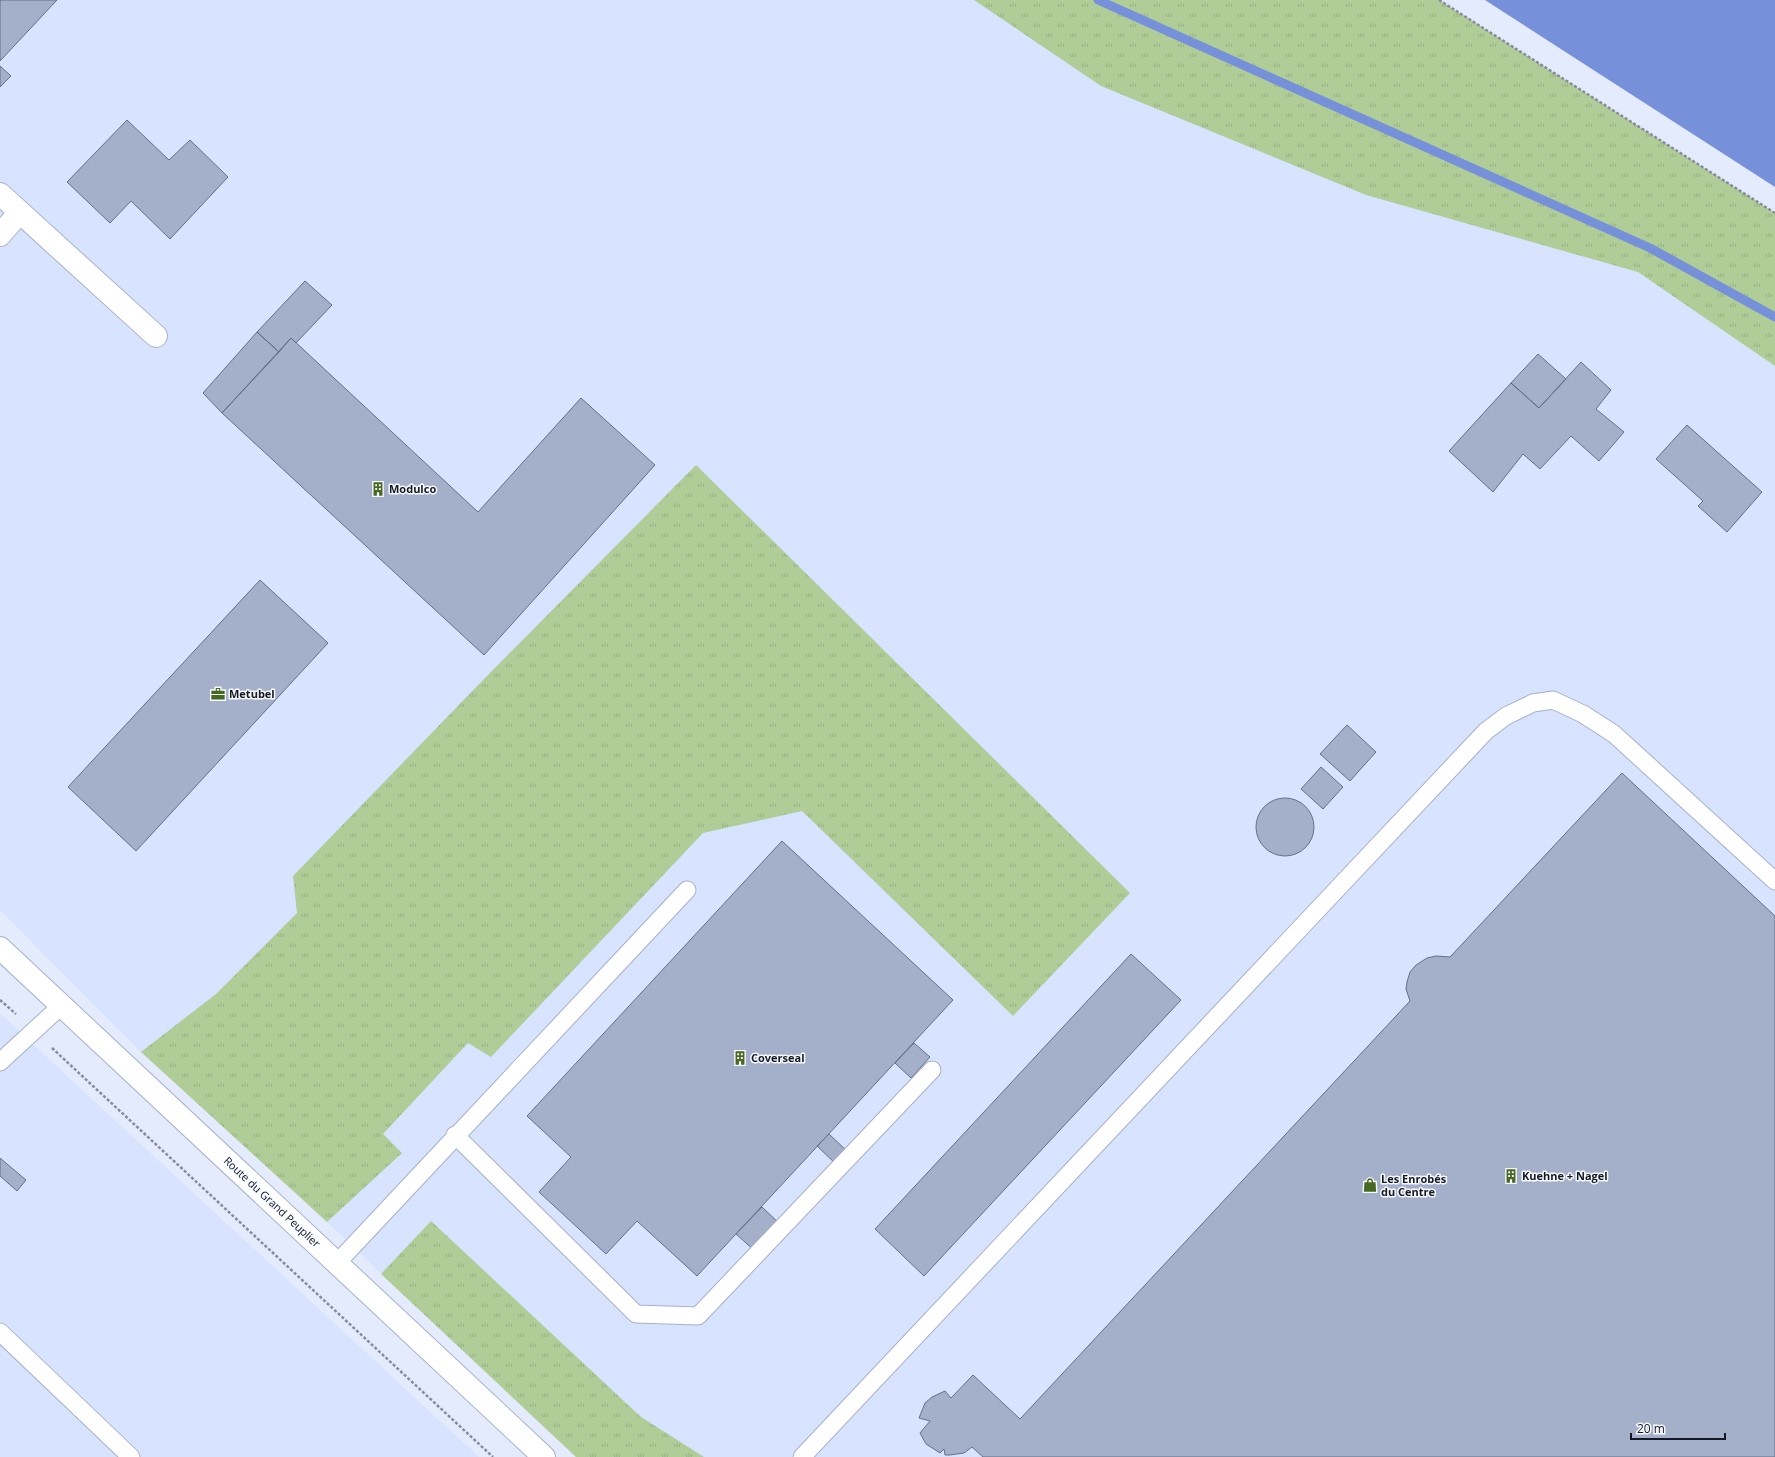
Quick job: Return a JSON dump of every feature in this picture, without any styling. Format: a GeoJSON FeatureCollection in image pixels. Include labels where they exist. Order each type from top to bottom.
{"type":"FeatureCollection","features":[{"type":"Feature","properties":{"kind":"main road"},"geometry":{"type":"LineString","coordinates":[[0,194],[156,336]]}},
{"type":"Feature","properties":{"kind":"main road"},"geometry":{"type":"LineString","coordinates":[[0,235],[20,212]]}},
{"type":"Feature","properties":{"kind":"main road","name":"Route du Grand Peuplier"},"geometry":{"type":"LineString","coordinates":[[0,948],[544,1457]]}},
{"type":"Feature","properties":{"kind":"lane"},"geometry":{"type":"LineString","coordinates":[[802,1457],[1486,731],[1506,716],[1533,703],[1553,700],[1583,714],[1614,734],[1775,881]]}},
{"type":"Feature","properties":{"kind":"lane"},"geometry":{"type":"LineString","coordinates":[[337,1263],[455,1135],[687,890]]}},
{"type":"Feature","properties":{"kind":"lane"},"geometry":{"type":"LineString","coordinates":[[0,1062],[62,1005]]}},
{"type":"Feature","properties":{"kind":"lane"},"geometry":{"type":"LineString","coordinates":[[455,1135],[636,1314],[698,1316],[932,1070]]}},
{"type":"Feature","properties":{"kind":"lane"},"geometry":{"type":"LineString","coordinates":[[0,1332],[131,1457]]}},
{"type":"Feature","properties":{"kind":"path"},"geometry":{"type":"LineString","coordinates":[[1439,0],[1775,213]]}},
{"type":"Feature","properties":{"kind":"path"},"geometry":{"type":"LineString","coordinates":[[0,1000],[492,1457]]}},
{"type":"Feature","properties":{"kind":"shaded area"},"geometry":{"type":"Polygon","coordinates":[[[0,0],[1402,0],[1775,242],[1775,1457],[576,1457],[327,1222],[141,1052],[0,910],[0,0]]]}},
{"type":"Feature","properties":{"kind":"shaded area"},"geometry":{"type":"Polygon","coordinates":[[[0,1013],[52,1062],[479,1457],[0,1457],[0,1013]]]}},
{"type":"Feature","properties":{"kind":"green space"},"geometry":{"type":"Polygon","coordinates":[[[974,0],[1439,0],[1775,213],[1775,366],[1638,272],[1366,195],[1101,86],[974,0]]]}},
{"type":"Feature","properties":{"kind":"green space"},"geometry":{"type":"Polygon","coordinates":[[[696,465],[1130,893],[1013,1016],[802,811],[703,833],[491,1057],[468,1043],[383,1134],[402,1153],[327,1222],[141,1052],[216,994],[297,913],[293,876],[484,679],[696,465]]]}},
{"type":"Feature","properties":{"kind":"green space"},"geometry":{"type":"Polygon","coordinates":[[[431,1221],[641,1417],[704,1457],[576,1457],[381,1274],[431,1221]]]}},
{"type":"Feature","properties":{"kind":"water"},"geometry":{"type":"Polygon","coordinates":[[[1485,0],[1775,0],[1775,187],[1485,0]]]}},
{"type":"Feature","properties":{"kind":"building"},"geometry":{"type":"Polygon","coordinates":[[[0,0],[57,0],[0,61],[0,0]]]}},
{"type":"Feature","properties":{"kind":"building"},"geometry":{"type":"Polygon","coordinates":[[[0,66],[11,76],[0,87],[0,66]]]}},
{"type":"Feature","properties":{"kind":"building"},"geometry":{"type":"Polygon","coordinates":[[[127,120],[169,160],[190,140],[228,177],[170,239],[131,201],[110,223],[67,182],[127,120]]]}},
{"type":"Feature","properties":{"kind":"building"},"geometry":{"type":"Polygon","coordinates":[[[305,281],[332,305],[296,343],[291,338],[279,352],[257,332],[305,281]]]}},
{"type":"Feature","properties":{"kind":"building"},"geometry":{"type":"Polygon","coordinates":[[[257,332],[279,352],[222,413],[203,393],[257,332]]]}},
{"type":"Feature","properties":{"kind":"building","name":"Modulco"},"geometry":{"type":"Polygon","coordinates":[[[291,338],[478,512],[581,398],[655,465],[484,655],[222,413],[291,338]]]}},
{"type":"Feature","properties":{"kind":"building"},"geometry":{"type":"Polygon","coordinates":[[[1538,354],[1566,379],[1539,408],[1511,383],[1538,354]]]}},
{"type":"Feature","properties":{"kind":"building"},"geometry":{"type":"Polygon","coordinates":[[[1581,362],[1611,390],[1596,409],[1624,432],[1599,461],[1571,436],[1540,469],[1523,454],[1493,492],[1449,451],[1511,383],[1539,408],[1581,362]]]}},
{"type":"Feature","properties":{"kind":"building"},"geometry":{"type":"Polygon","coordinates":[[[1687,425],[1762,492],[1727,532],[1698,506],[1703,501],[1656,459],[1687,425]]]}},
{"type":"Feature","properties":{"kind":"building","name":"Metubel"},"geometry":{"type":"Polygon","coordinates":[[[260,580],[328,643],[136,851],[68,787],[260,580]]]}},
{"type":"Feature","properties":{"kind":"building"},"geometry":{"type":"Polygon","coordinates":[[[1347,725],[1376,752],[1350,781],[1320,754],[1347,725]]]}},
{"type":"Feature","properties":{"kind":"building"},"geometry":{"type":"Polygon","coordinates":[[[1321,767],[1343,787],[1323,809],[1301,789],[1321,767]]]}},
{"type":"Feature","properties":{"kind":"building","name":"Kuehne + Nagel"},"geometry":{"type":"Polygon","coordinates":[[[1622,773],[1775,916],[1775,1457],[983,1457],[972,1447],[964,1453],[945,1455],[944,1449],[940,1453],[926,1444],[920,1433],[930,1421],[919,1418],[925,1403],[932,1397],[945,1391],[951,1398],[973,1375],[1020,1419],[1410,1001],[1406,989],[1407,982],[1410,972],[1416,965],[1427,958],[1436,956],[1450,957],[1622,773]]]}},
{"type":"Feature","properties":{"kind":"building"},"geometry":{"type":"Polygon","coordinates":[[[1285,798],[1301,803],[1309,811],[1314,827],[1309,843],[1301,851],[1285,856],[1269,851],[1261,843],[1256,827],[1261,811],[1269,803],[1285,798]]]}},
{"type":"Feature","properties":{"kind":"building","name":"Coverseal"},"geometry":{"type":"Polygon","coordinates":[[[782,841],[953,1000],[697,1276],[637,1221],[606,1254],[539,1192],[571,1157],[527,1116],[782,841]]]}},
{"type":"Feature","properties":{"kind":"building"},"geometry":{"type":"Polygon","coordinates":[[[1131,954],[1181,1000],[924,1276],[875,1229],[1131,954]]]}},
{"type":"Feature","properties":{"kind":"building"},"geometry":{"type":"Polygon","coordinates":[[[914,1043],[930,1057],[911,1078],[895,1063],[914,1043]]]}},
{"type":"Feature","properties":{"kind":"building"},"geometry":{"type":"Polygon","coordinates":[[[829,1134],[849,1153],[837,1165],[817,1146],[829,1134]]]}},
{"type":"Feature","properties":{"kind":"building"},"geometry":{"type":"Polygon","coordinates":[[[0,1158],[26,1180],[17,1191],[0,1176],[0,1158]]]}},
{"type":"Feature","properties":{"kind":"building"},"geometry":{"type":"Polygon","coordinates":[[[762,1207],[781,1225],[756,1252],[736,1234],[762,1207]]]}},
{"type":"Feature","properties":{"kind":"waterway"},"geometry":{"type":"LineString","coordinates":[[1098,0],[1650,248],[1775,317]]}},
{"type":"Feature","properties":{"kind":"place","name":"Modulco"},"geometry":{"type":"Point","coordinates":[378,489]}},
{"type":"Feature","properties":{"kind":"place","name":"Metubel"},"geometry":{"type":"Point","coordinates":[218,694]}},
{"type":"Feature","properties":{"kind":"place","name":"Coverseal"},"geometry":{"type":"Point","coordinates":[740,1058]}},
{"type":"Feature","properties":{"kind":"place","name":"Kuehne + Nagel"},"geometry":{"type":"Point","coordinates":[1511,1176]}},
{"type":"Feature","properties":{"kind":"place","name":"Les Enrobés du Centre"},"geometry":{"type":"Point","coordinates":[1370,1185]}}]}
